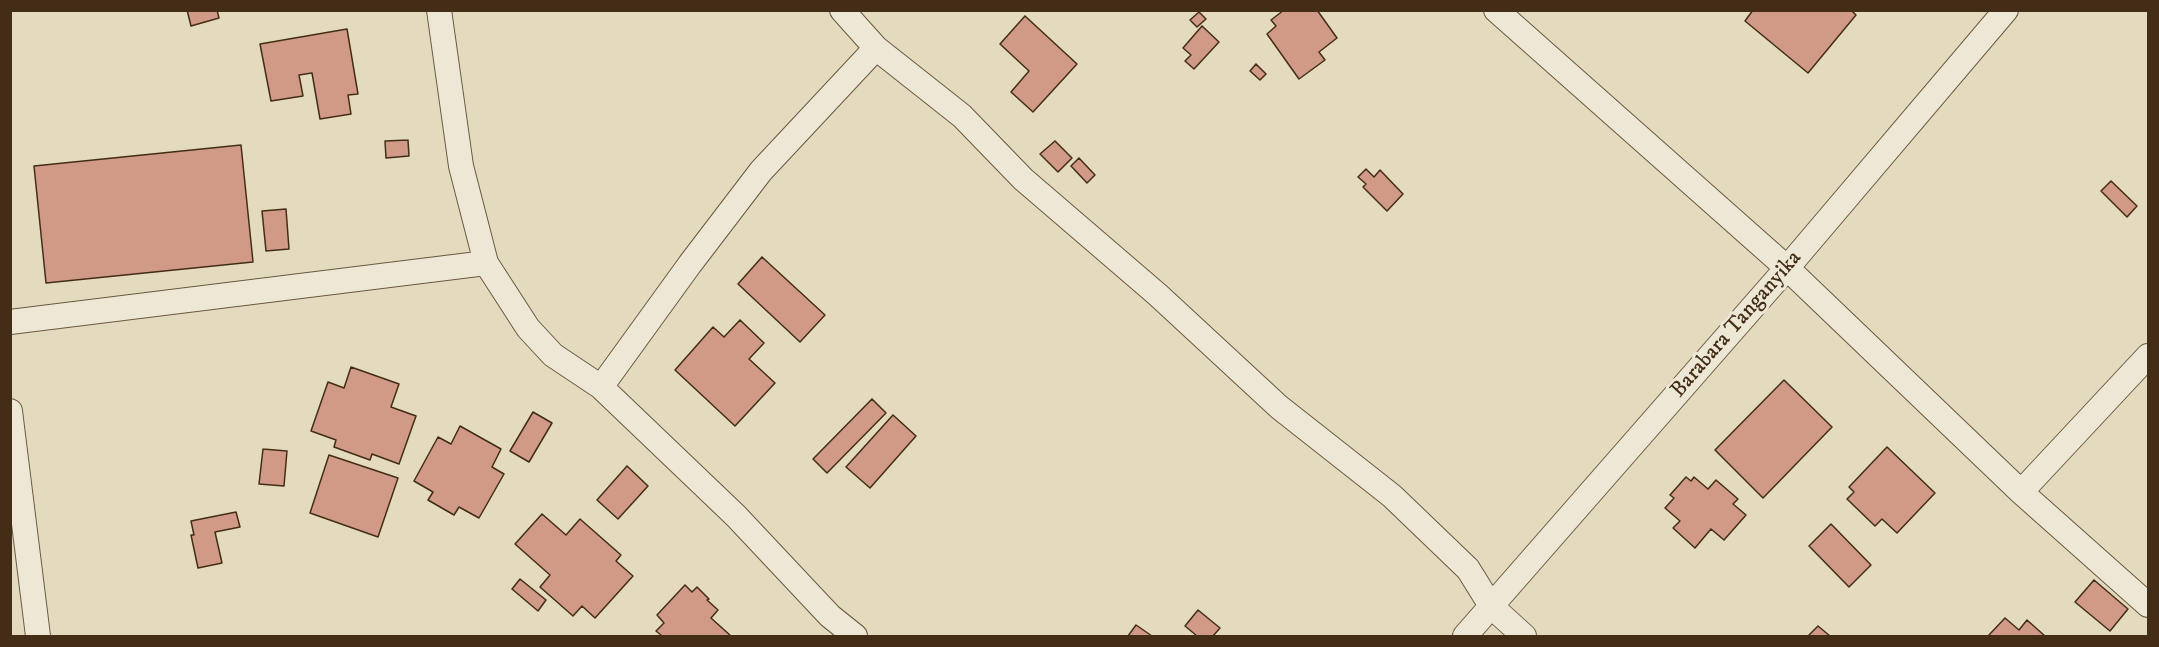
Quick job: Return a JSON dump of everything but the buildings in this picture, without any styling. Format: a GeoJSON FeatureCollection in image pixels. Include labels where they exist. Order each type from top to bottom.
{"type":"FeatureCollection","features":[{"type":"Feature","properties":{"kind":"street"},"geometry":{"type":"LineString","coordinates":[[439,10],[461,166],[486,263],[528,328],[553,355],[601,387],[736,516],[830,616],[855,636]]}},
{"type":"Feature","properties":{"kind":"street"},"geometry":{"type":"LineString","coordinates":[[842,10],[876,48],[962,116],[1023,179],[1158,295],[1280,407],[1392,496],[1468,569],[1491,606],[1524,636]]}},
{"type":"Feature","properties":{"kind":"street"},"geometry":{"type":"LineString","coordinates":[[1496,10],[1787,268],[2021,492],[2148,605]]}},
{"type":"Feature","properties":{"kind":"street","name":"Barabara Tanganyika"},"geometry":{"type":"LineString","coordinates":[[1465,636],[1787,268],[2006,10]]}},
{"type":"Feature","properties":{"kind":"street"},"geometry":{"type":"LineString","coordinates":[[601,387],[761,171],[876,48]]}},
{"type":"Feature","properties":{"kind":"street"},"geometry":{"type":"LineString","coordinates":[[10,322],[486,263]]}},
{"type":"Feature","properties":{"kind":"street"},"geometry":{"type":"LineString","coordinates":[[2021,492],[2148,356]]}},
{"type":"Feature","properties":{"kind":"street"},"geometry":{"type":"LineString","coordinates":[[10,411],[38,636]]}}]}
